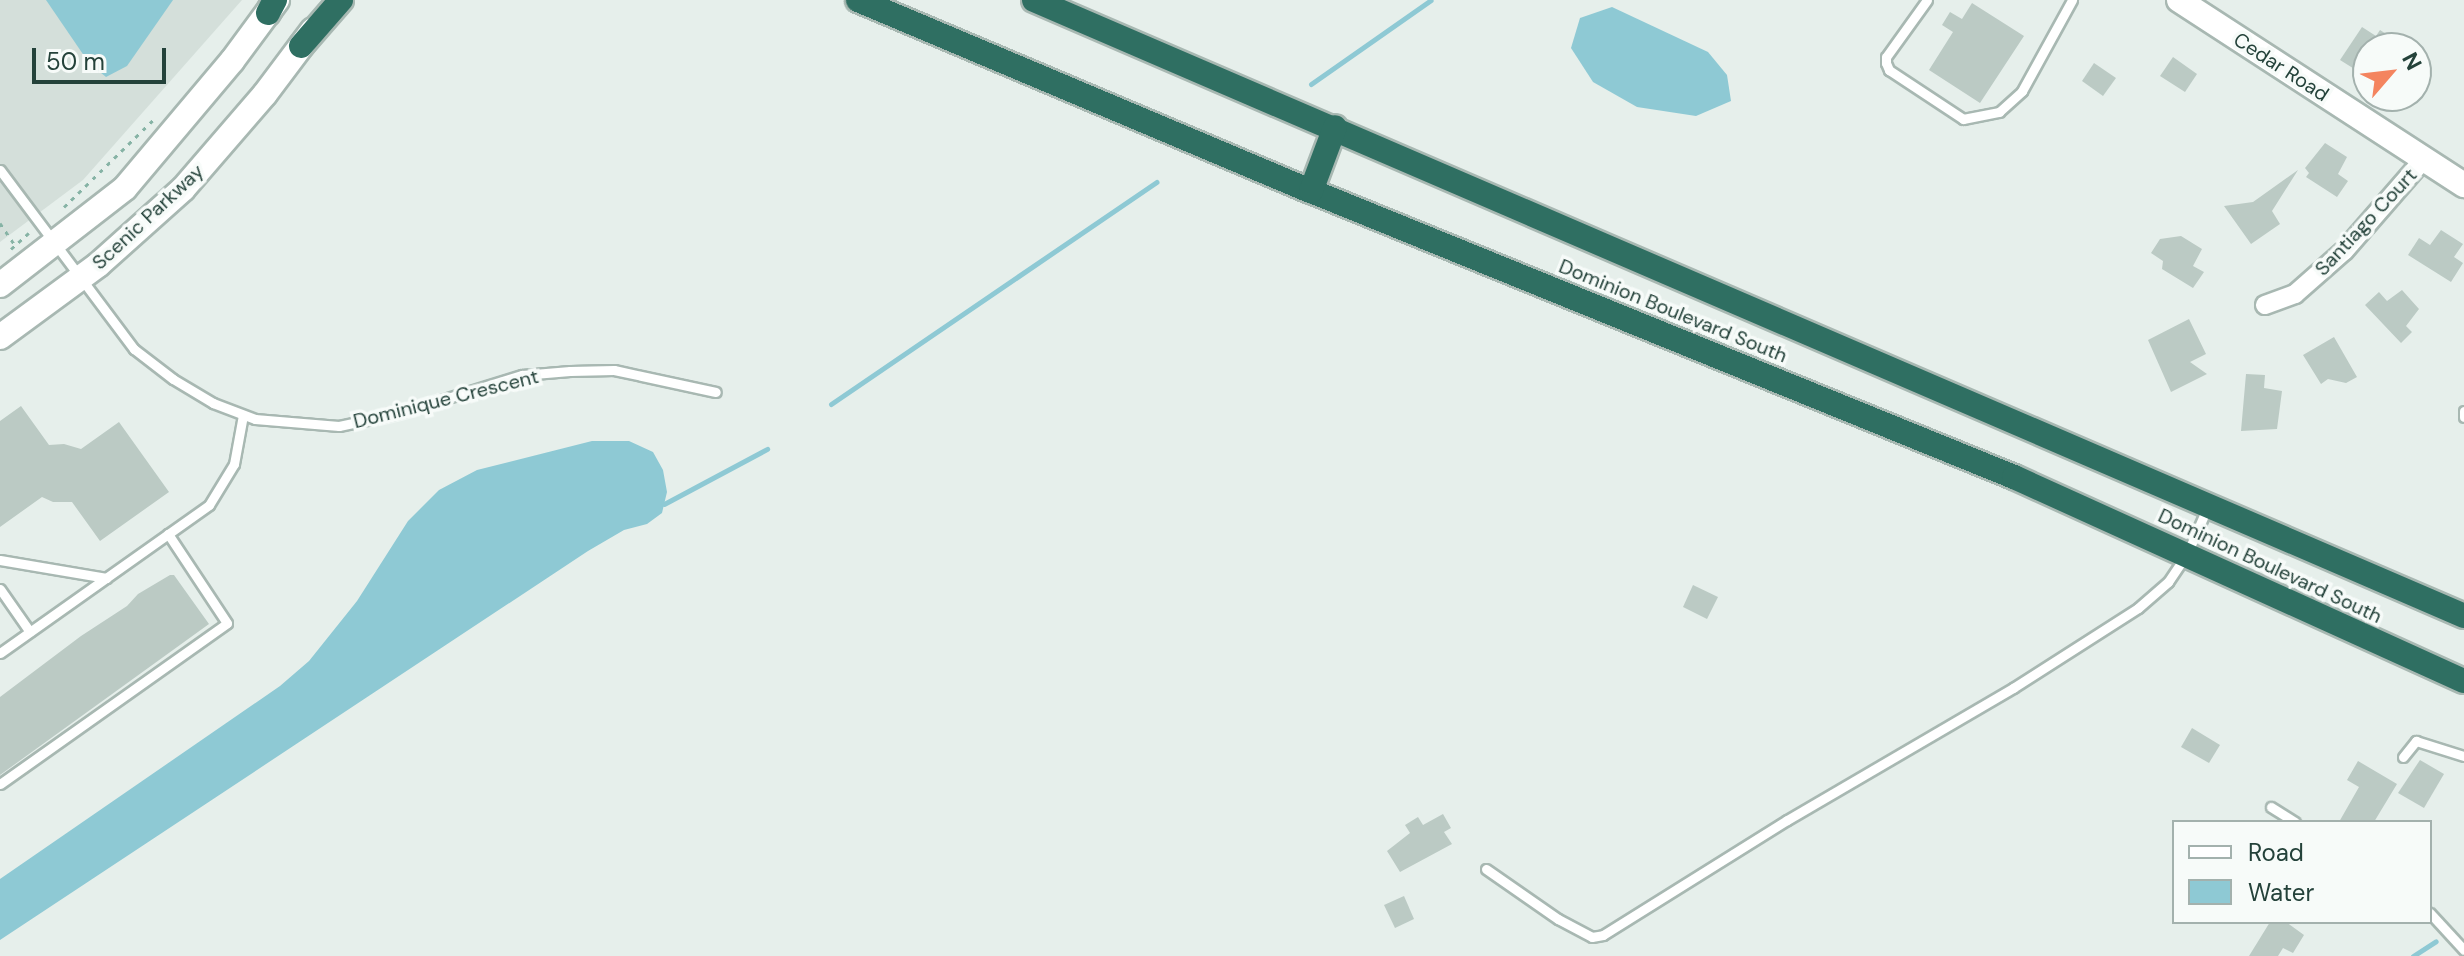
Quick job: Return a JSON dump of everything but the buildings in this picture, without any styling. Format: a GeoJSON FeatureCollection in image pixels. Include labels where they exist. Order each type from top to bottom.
{"type":"FeatureCollection","features":[{"type":"Feature","properties":{"kind":"highway"},"geometry":{"type":"LineString","coordinates":[[301,46],[341,0]]}},
{"type":"Feature","properties":{"kind":"highway","name":"Dominion Boulevard South"},"geometry":{"type":"LineString","coordinates":[[858,0],[1311,191],[1796,386],[2187,554],[2464,681]]}},
{"type":"Feature","properties":{"kind":"highway","name":"Dominion Boulevard South"},"geometry":{"type":"LineString","coordinates":[[1034,0],[1335,127],[2464,616]]}},
{"type":"Feature","properties":{"kind":"highway"},"geometry":{"type":"LineString","coordinates":[[1311,191],[1335,127]]}},
{"type":"Feature","properties":{"kind":"street","name":"Scenic Parkway"},"geometry":{"type":"LineString","coordinates":[[0,337],[80,278],[183,189],[265,94],[334,0]]}},
{"type":"Feature","properties":{"kind":"street","name":"Cedar Road"},"geometry":{"type":"LineString","coordinates":[[2179,0],[2464,185]]}},
{"type":"Feature","properties":{"kind":"street","name":"Scenic Parkway"},"geometry":{"type":"LineString","coordinates":[[0,285],[46,235],[125,188],[273,4]]}},
{"type":"Feature","properties":{"kind":"street","name":"Santiago Court"},"geometry":{"type":"LineString","coordinates":[[2265,305],[2295,294],[2344,251],[2367,220],[2424,159]]}},
{"type":"Feature","properties":{"kind":"lane"},"geometry":{"type":"LineString","coordinates":[[1927,0],[1886,57],[1886,63],[1889,70],[1963,119],[1999,112],[2022,91],[2068,2]]}},
{"type":"Feature","properties":{"kind":"lane","name":"Dominique Crescent"},"geometry":{"type":"LineString","coordinates":[[0,170],[134,349],[173,379],[213,403],[255,419],[339,426],[399,413],[522,375],[570,371],[614,370],[716,392]]}},
{"type":"Feature","properties":{"kind":"lane"},"geometry":{"type":"LineString","coordinates":[[0,653],[209,505],[234,464],[243,415]]}},
{"type":"Feature","properties":{"kind":"lane"},"geometry":{"type":"LineString","coordinates":[[1486,869],[1558,919],[1592,937],[1603,935],[1787,820],[2013,688],[2138,608],[2168,582],[2187,554],[2208,506]]}},
{"type":"Feature","properties":{"kind":"lane"},"geometry":{"type":"LineString","coordinates":[[0,784],[227,623],[168,534]]}},
{"type":"Feature","properties":{"kind":"lane"},"geometry":{"type":"LineString","coordinates":[[0,560],[106,578]]}},
{"type":"Feature","properties":{"kind":"lane"},"geometry":{"type":"LineString","coordinates":[[0,589],[30,632]]}},
{"type":"Feature","properties":{"kind":"lane"},"geometry":{"type":"LineString","coordinates":[[2403,757],[2416,741],[2464,756]]}},
{"type":"Feature","properties":{"kind":"lane"},"geometry":{"type":"LineString","coordinates":[[2271,807],[2292,820]]}},
{"type":"Feature","properties":{"kind":"lane"},"geometry":{"type":"LineString","coordinates":[[2432,915],[2464,950]]}},
{"type":"Feature","properties":{"kind":"path"},"geometry":{"type":"LineString","coordinates":[[0,223],[14,244],[46,235],[57,214],[157,116]]}},
{"type":"Feature","properties":{"kind":"shaded area"},"geometry":{"type":"Polygon","coordinates":[[[0,0],[242,0],[83,180],[0,242],[0,0]]]}},
{"type":"Feature","properties":{"kind":"water"},"geometry":{"type":"Polygon","coordinates":[[[46,0],[173,0],[127,66],[106,77],[89,63],[46,0]]]}},
{"type":"Feature","properties":{"kind":"water"},"geometry":{"type":"Polygon","coordinates":[[[1612,7],[1708,52],[1727,75],[1731,101],[1696,116],[1637,107],[1593,82],[1571,48],[1580,18],[1612,7]]]}},
{"type":"Feature","properties":{"kind":"water"},"geometry":{"type":"Polygon","coordinates":[[[592,441],[629,441],[653,452],[663,470],[667,492],[662,513],[647,524],[624,530],[588,551],[0,940],[0,879],[280,686],[309,661],[357,601],[408,521],[439,490],[477,470],[592,441]]]}},
{"type":"Feature","properties":{"kind":"waterway"},"geometry":{"type":"LineString","coordinates":[[1311,84],[1431,0]]}},
{"type":"Feature","properties":{"kind":"waterway"},"geometry":{"type":"LineString","coordinates":[[831,404],[1156,182]]}},
{"type":"Feature","properties":{"kind":"waterway"},"geometry":{"type":"LineString","coordinates":[[664,504],[767,449]]}},
{"type":"Feature","properties":{"kind":"waterway"},"geometry":{"type":"LineString","coordinates":[[2413,956],[2436,941]]}}]}
